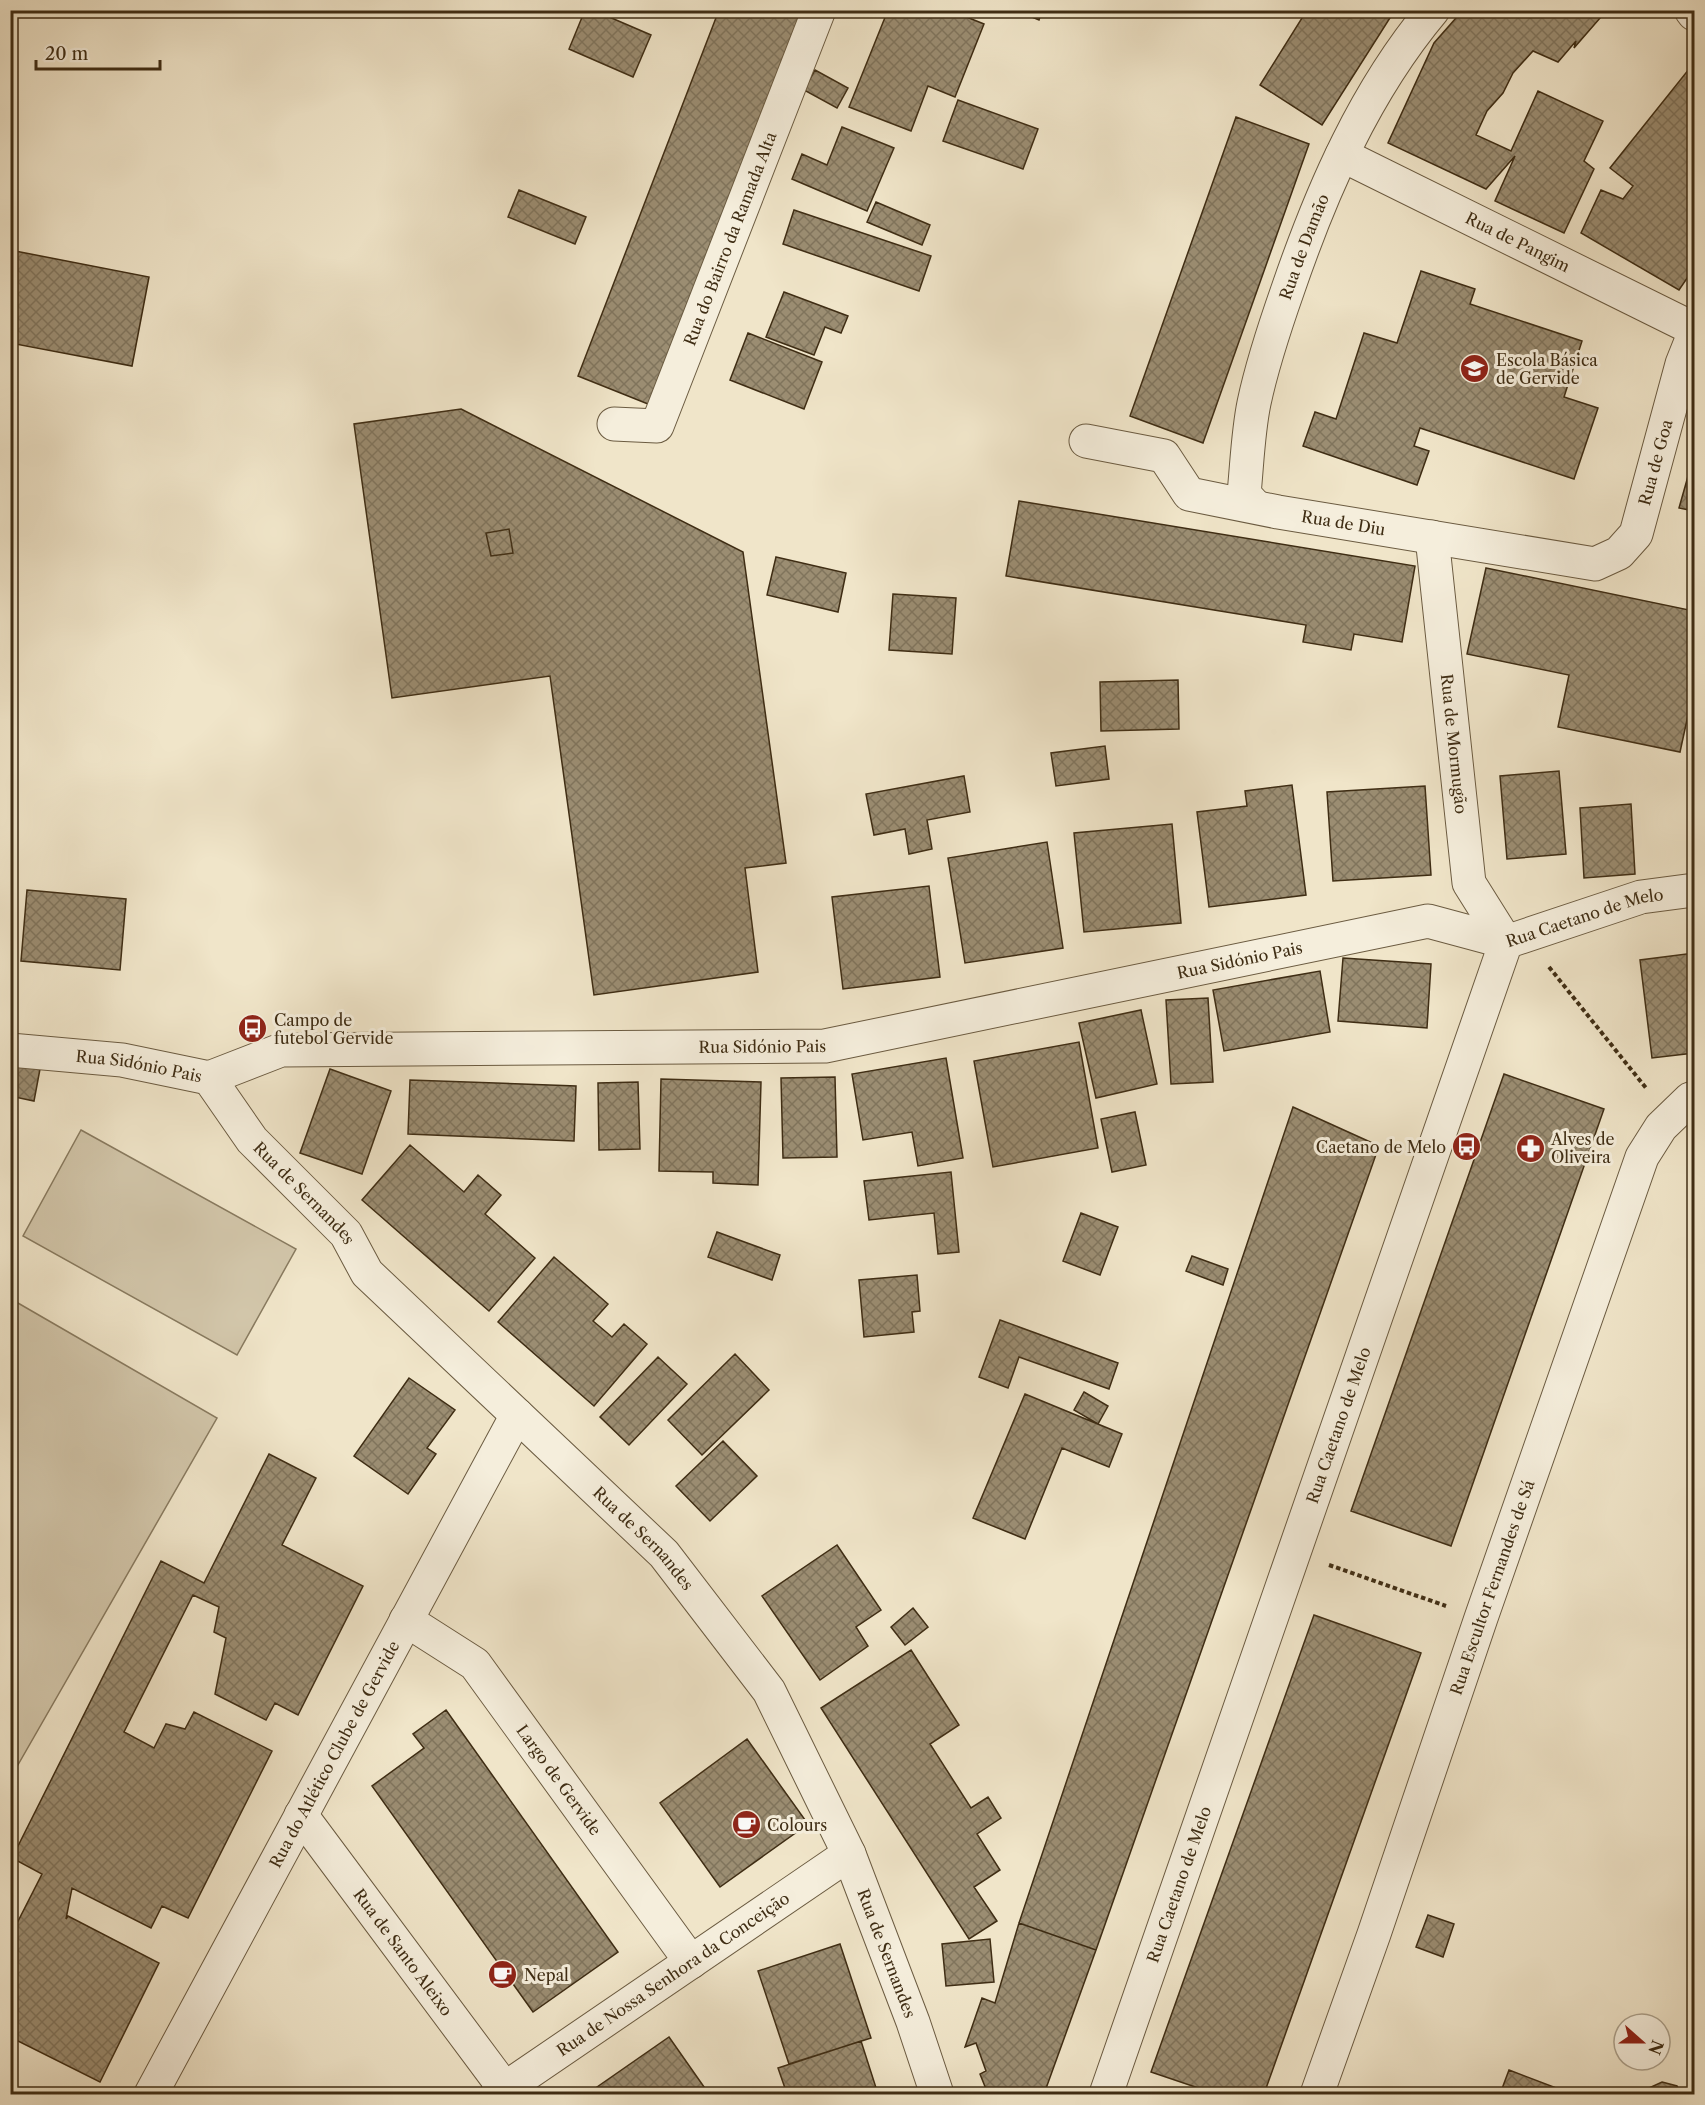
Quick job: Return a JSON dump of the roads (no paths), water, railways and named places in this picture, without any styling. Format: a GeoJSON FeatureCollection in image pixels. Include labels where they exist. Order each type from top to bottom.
{"type":"FeatureCollection","features":[{"type":"Feature","properties":{"kind":"street","name":"Rua do Bairro da Ramada Alta"},"geometry":{"type":"LineString","coordinates":[[614,424],[657,426],[819,10]]}},
{"type":"Feature","properties":{"kind":"street","name":"Rua de Damão"},"geometry":{"type":"LineString","coordinates":[[1255,506],[1244,494],[1254,403],[1278,317],[1309,228],[1353,130],[1407,41],[1433,10]]}},
{"type":"Feature","properties":{"kind":"street"},"geometry":{"type":"LineString","coordinates":[[1691,10],[1695,14]]}},
{"type":"Feature","properties":{"kind":"street","name":"Rua de Pangim"},"geometry":{"type":"LineString","coordinates":[[1342,155],[1695,329]]}},
{"type":"Feature","properties":{"kind":"street","name":"Rua de Goa"},"geometry":{"type":"LineString","coordinates":[[1619,553],[1636,534],[1682,364],[1695,334]]}},
{"type":"Feature","properties":{"kind":"street","name":"Rua de Diu"},"geometry":{"type":"LineString","coordinates":[[1086,441],[1164,456],[1189,494],[1278,512],[1595,564],[1619,553]]}},
{"type":"Feature","properties":{"kind":"street","name":"Rua de Mormugão"},"geometry":{"type":"LineString","coordinates":[[1432,537],[1469,883],[1515,939]]}},
{"type":"Feature","properties":{"kind":"street","name":"Rua Caetano de Melo"},"geometry":{"type":"LineString","coordinates":[[1106,2094],[1294,1552],[1515,939],[1641,897],[1695,890]]}},
{"type":"Feature","properties":{"kind":"street","name":"Rua Sidónio Pais"},"geometry":{"type":"LineString","coordinates":[[10,1050],[122,1060],[209,1078],[281,1050],[825,1046],[1428,921],[1515,939]]}},
{"type":"Feature","properties":{"kind":"street","name":"Rua de Sernandes"},"geometry":{"type":"LineString","coordinates":[[209,1078],[252,1140],[346,1234],[367,1273],[664,1554],[762,1682],[774,1701],[849,1854],[913,2022],[937,2094]]}},
{"type":"Feature","properties":{"kind":"street","name":"Rua Escultor Fernandes de Sá"},"geometry":{"type":"LineString","coordinates":[[1317,2094],[1374,1934],[1480,1618],[1642,1157],[1661,1127],[1690,1099],[1695,1098]]}},
{"type":"Feature","properties":{"kind":"street","name":"Rua do Atlético Clube de Gervide"},"geometry":{"type":"LineString","coordinates":[[151,2094],[517,1415]]}},
{"type":"Feature","properties":{"kind":"street","name":"Largo de Gervide"},"geometry":{"type":"LineString","coordinates":[[406,1620],[475,1664],[691,1962]]}},
{"type":"Feature","properties":{"kind":"street","name":"Rua de Santo Aleixo"},"geometry":{"type":"LineString","coordinates":[[301,1815],[501,2092]]}},
{"type":"Feature","properties":{"kind":"street","name":"Rua de Nossa Senhora da Conceição"},"geometry":{"type":"LineString","coordinates":[[501,2092],[849,1854]]}},
{"type":"Feature","properties":{"kind":"place","name":"Escola Básica de Gervide"},"geometry":{"type":"Point","coordinates":[1475,369]}},
{"type":"Feature","properties":{"kind":"place","name":"Campo de futebol Gervide"},"geometry":{"type":"Point","coordinates":[253,1029]}},
{"type":"Feature","properties":{"kind":"place","name":"Caetano de Melo"},"geometry":{"type":"Point","coordinates":[1467,1147]}},
{"type":"Feature","properties":{"kind":"place","name":"Alves de Oliveira"},"geometry":{"type":"Point","coordinates":[1530,1148]}},
{"type":"Feature","properties":{"kind":"place","name":"Colours"},"geometry":{"type":"Point","coordinates":[746,1825]}},
{"type":"Feature","properties":{"kind":"place","name":"Nepal"},"geometry":{"type":"Point","coordinates":[503,1975]}}]}
